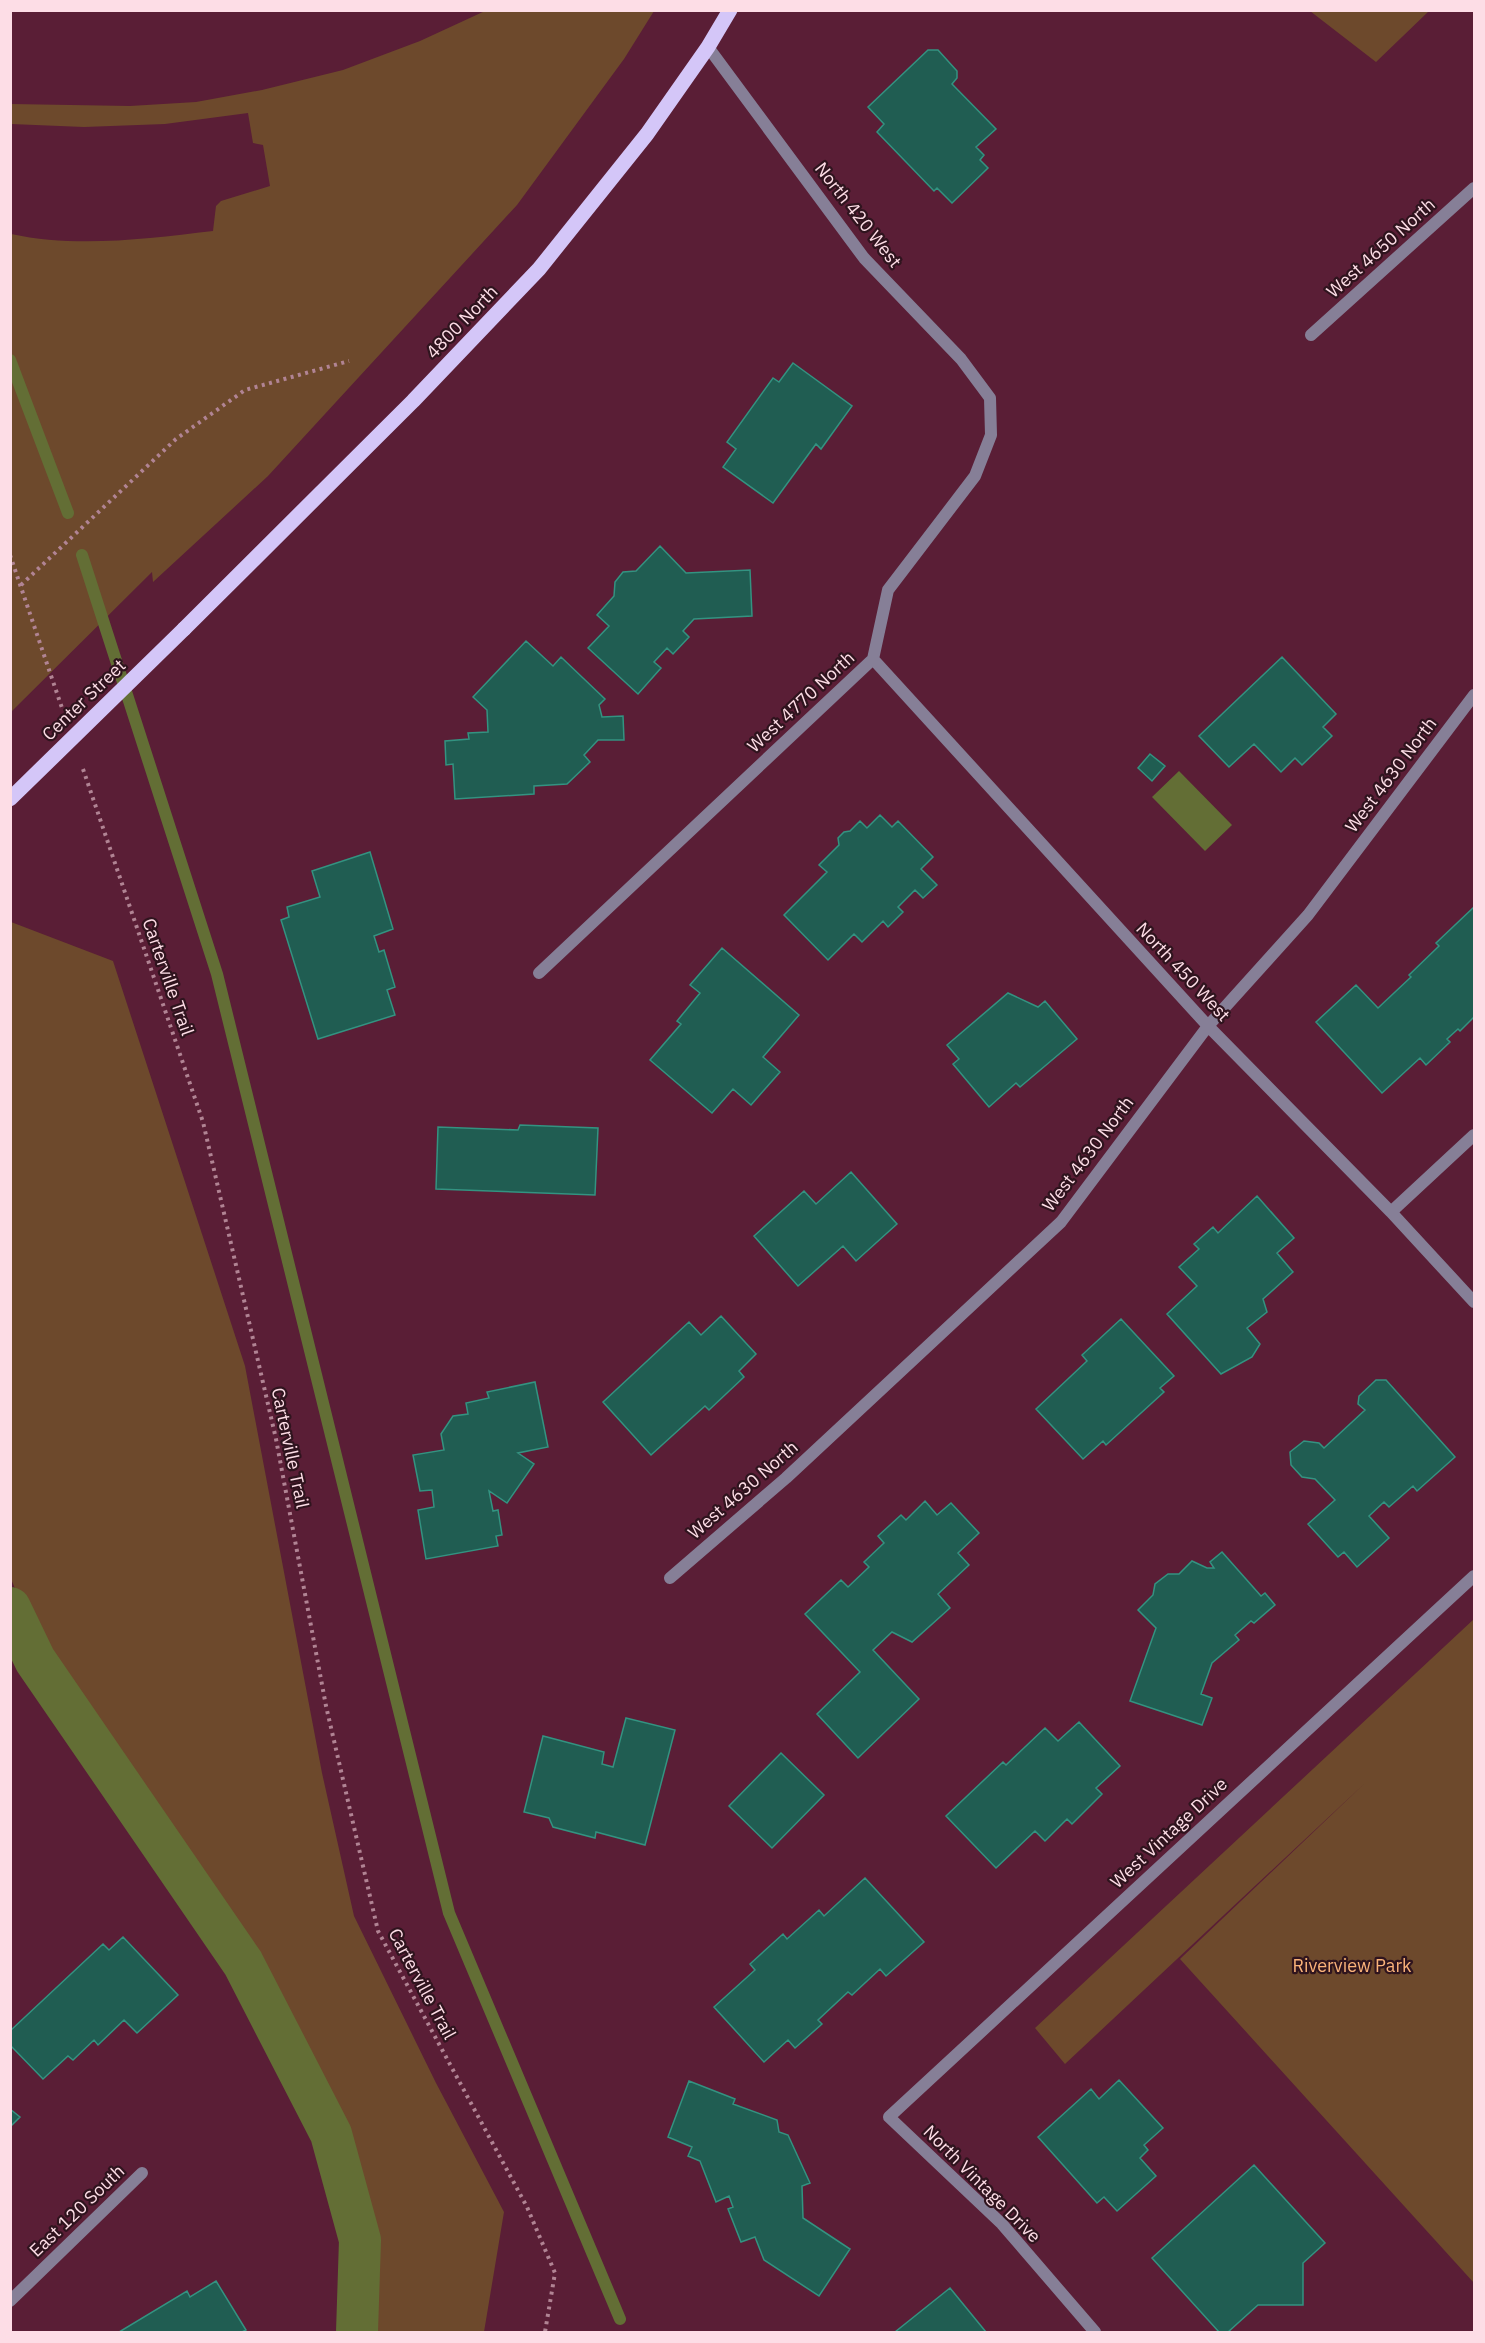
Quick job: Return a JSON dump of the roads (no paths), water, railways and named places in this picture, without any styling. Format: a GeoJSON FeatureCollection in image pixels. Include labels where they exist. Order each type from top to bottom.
{"type":"FeatureCollection","features":[{"type":"Feature","properties":{"kind":"main road","name":"4800 North"},"geometry":{"type":"LineString","coordinates":[[184,629],[413,401],[539,269],[647,134],[730,10]]}},
{"type":"Feature","properties":{"kind":"main road","name":"Center Street"},"geometry":{"type":"LineString","coordinates":[[10,799],[184,629]]}},
{"type":"Feature","properties":{"kind":"street","name":"North 420 West"},"geometry":{"type":"LineString","coordinates":[[708,46],[864,258],[961,359],[990,398]]}},
{"type":"Feature","properties":{"kind":"street","name":"West 4650 North"},"geometry":{"type":"LineString","coordinates":[[1311,335],[1474,188]]}},
{"type":"Feature","properties":{"kind":"street","name":"West 4770 North"},"geometry":{"type":"LineString","coordinates":[[539,973],[873,659],[888,590],[975,476],[991,435],[990,398]]}},
{"type":"Feature","properties":{"kind":"street","name":"North 450 West"},"geometry":{"type":"LineString","coordinates":[[873,659],[1208,1026],[1391,1212],[1474,1302]]}},
{"type":"Feature","properties":{"kind":"street","name":"West 4630 North"},"geometry":{"type":"LineString","coordinates":[[670,1578],[786,1478],[1061,1221],[1208,1026],[1308,915],[1474,695]]}},
{"type":"Feature","properties":{"kind":"street"},"geometry":{"type":"LineString","coordinates":[[1391,1212],[1474,1136]]}},
{"type":"Feature","properties":{"kind":"street","name":"West Vintage Drive"},"geometry":{"type":"LineString","coordinates":[[889,2117],[1474,1575]]}},
{"type":"Feature","properties":{"kind":"street","name":"North Vintage Drive"},"geometry":{"type":"LineString","coordinates":[[889,2117],[1002,2224],[1095,2332]]}},
{"type":"Feature","properties":{"kind":"street","name":"East 120 South"},"geometry":{"type":"LineString","coordinates":[[10,2301],[142,2173]]}},
{"type":"Feature","properties":{"kind":"waterway"},"geometry":{"type":"LineString","coordinates":[[10,360],[68,513]]}},
{"type":"Feature","properties":{"kind":"waterway"},"geometry":{"type":"LineString","coordinates":[[82,555],[217,974],[449,1913],[620,2319]]}},
{"type":"Feature","properties":{"kind":"waterway"},"geometry":{"type":"LineString","coordinates":[[10,1608],[35,1660],[243,1963],[331,2134],[360,2240],[357,2332]]}},
{"type":"Feature","properties":{"kind":"park label","name":"Riverview Park"},"geometry":{"type":"Point","coordinates":[1352,1966]}}]}
